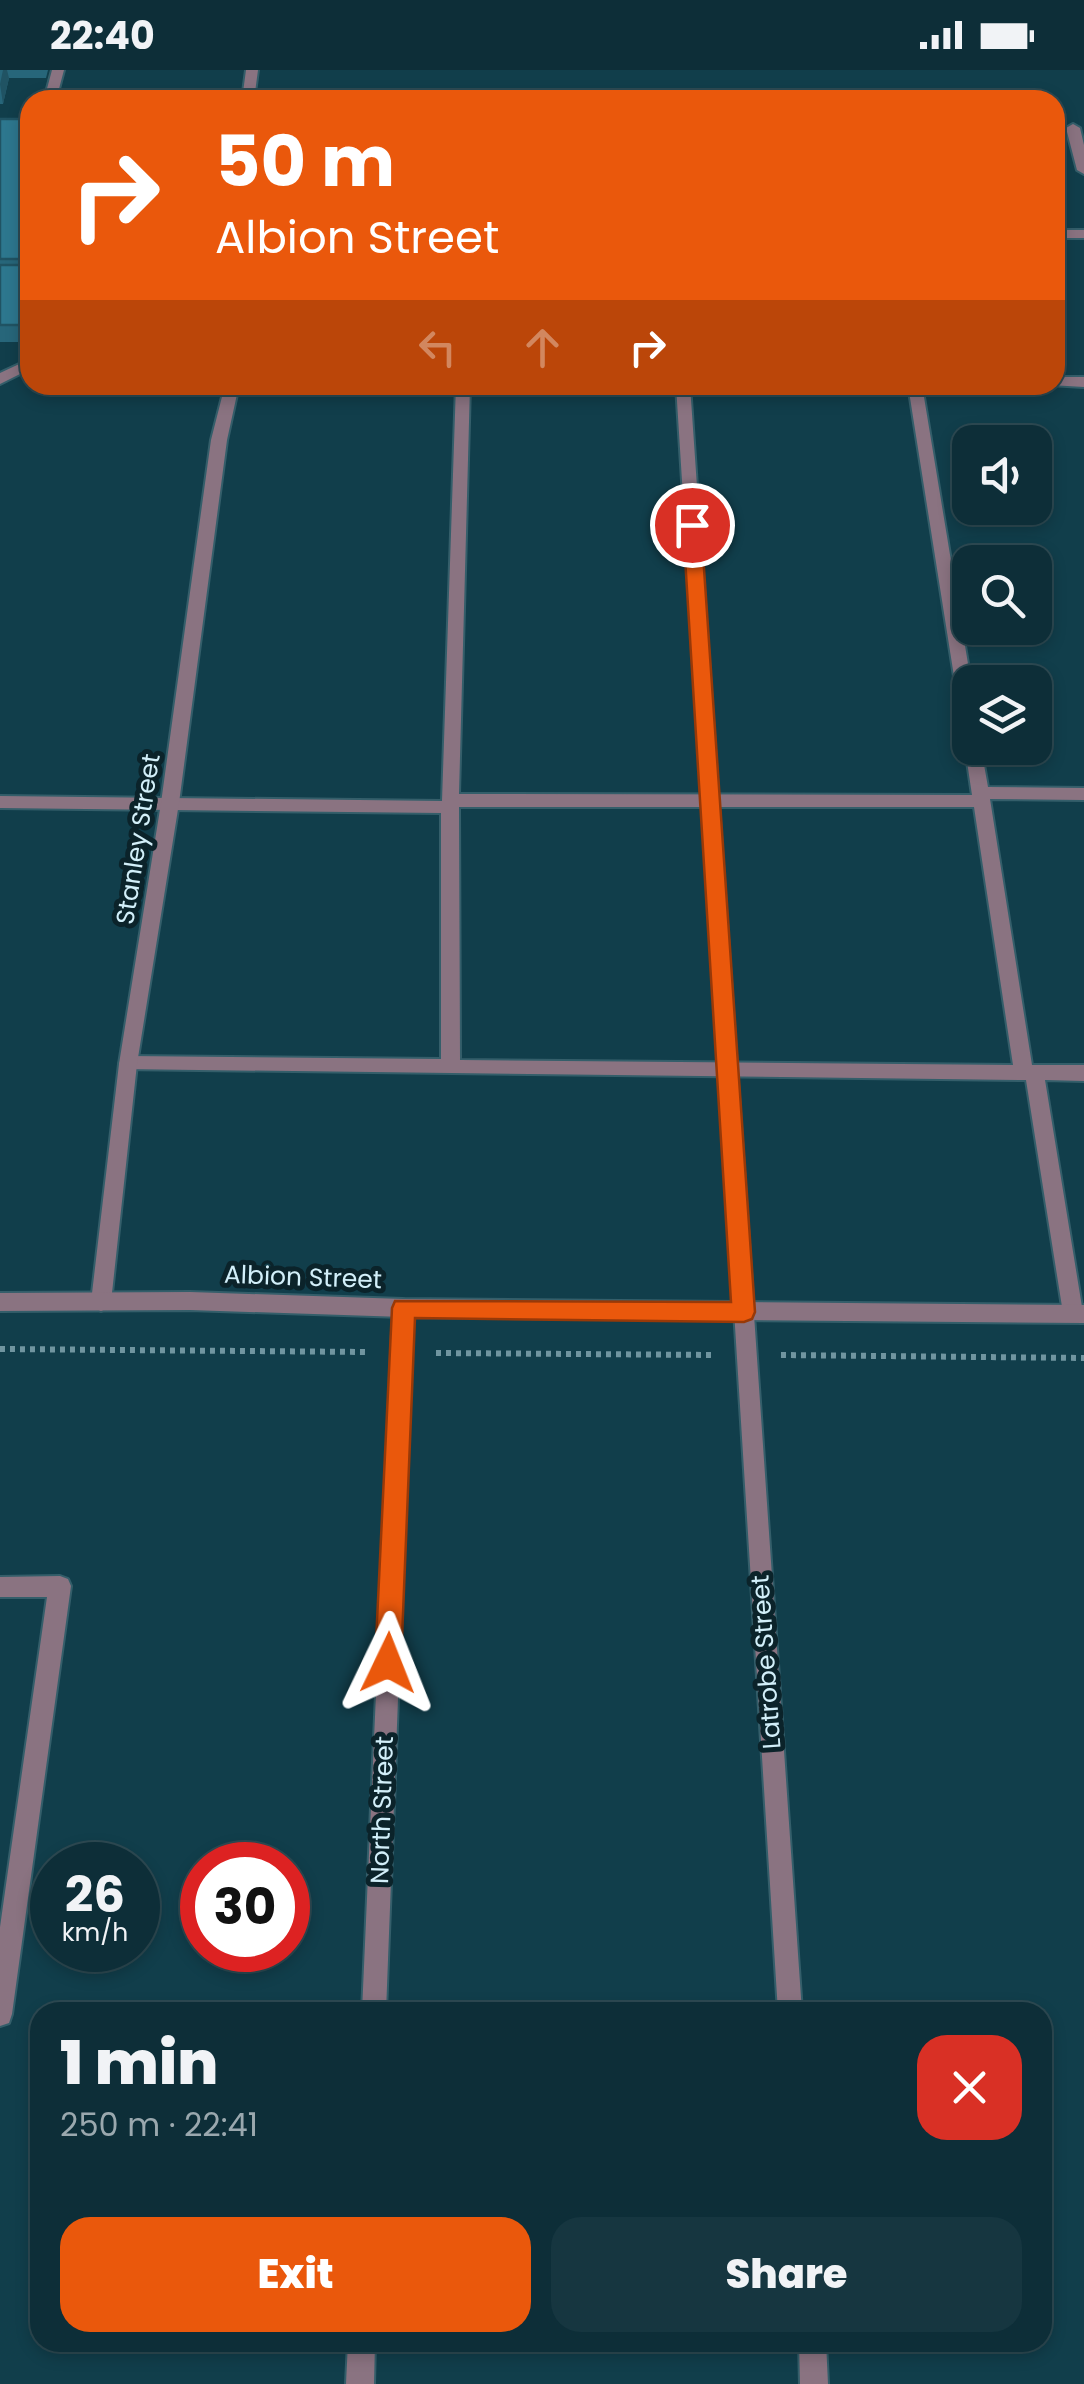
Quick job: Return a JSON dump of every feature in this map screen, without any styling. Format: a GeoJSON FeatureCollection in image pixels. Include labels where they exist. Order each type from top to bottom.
{"type":"FeatureCollection","features":[{"type":"Feature","properties":{"kind":"street"},"geometry":{"type":"LineString","coordinates":[[1079,128],[1084,170]]}},
{"type":"Feature","properties":{"kind":"street","name":"Stanley Street"},"geometry":{"type":"LineString","coordinates":[[101,1302],[128,1064],[170,803],[219,440],[230,395]]}},
{"type":"Feature","properties":{"kind":"street"},"geometry":{"type":"LineString","coordinates":[[451,1067],[450,803],[463,395]]}},
{"type":"Feature","properties":{"kind":"street","name":"Latrobe Street"},"geometry":{"type":"LineString","coordinates":[[684,395],[789,2002]]}},
{"type":"Feature","properties":{"kind":"street"},"geometry":{"type":"LineString","coordinates":[[917,395],[960,665]]}},
{"type":"Feature","properties":{"kind":"street"},"geometry":{"type":"LineString","coordinates":[[976,765],[1029,1073],[1079,1314]]}},
{"type":"Feature","properties":{"kind":"street"},"geometry":{"type":"LineString","coordinates":[[0,802],[710,802],[1084,794]]}},
{"type":"Feature","properties":{"kind":"street"},"geometry":{"type":"LineString","coordinates":[[128,1064],[1084,1073]]}},
{"type":"Feature","properties":{"kind":"street","name":"Albion Street"},"geometry":{"type":"LineString","coordinates":[[0,1302],[1079,1314]]}},
{"type":"Feature","properties":{"kind":"street","name":"North Street"},"geometry":{"type":"LineString","coordinates":[[374,2002],[403,1308]]}},
{"type":"Feature","properties":{"kind":"street"},"geometry":{"type":"LineString","coordinates":[[0,1587],[60,1586],[0,2014]]}},
{"type":"Feature","properties":{"kind":"street"},"geometry":{"type":"LineString","coordinates":[[360,2384],[362,2352]]}},
{"type":"Feature","properties":{"kind":"street"},"geometry":{"type":"LineString","coordinates":[[812,2352],[814,2384]]}},
{"type":"Feature","properties":{"kind":"path"},"geometry":{"type":"LineString","coordinates":[[0,1350],[1084,1358]]}},
{"type":"Feature","properties":{"kind":"building"},"geometry":{"type":"Polygon","coordinates":[[[0,119],[20,119],[20,259],[0,259],[0,119]]]}},
{"type":"Feature","properties":{"kind":"building"},"geometry":{"type":"Polygon","coordinates":[[[0,265],[20,265],[20,325],[0,325],[0,265]]]}},
{"type":"Feature","properties":{"kind":"route"},"geometry":{"type":"LineString","coordinates":[[388,1663],[403,1308],[744,1312],[692,525]]}}]}
